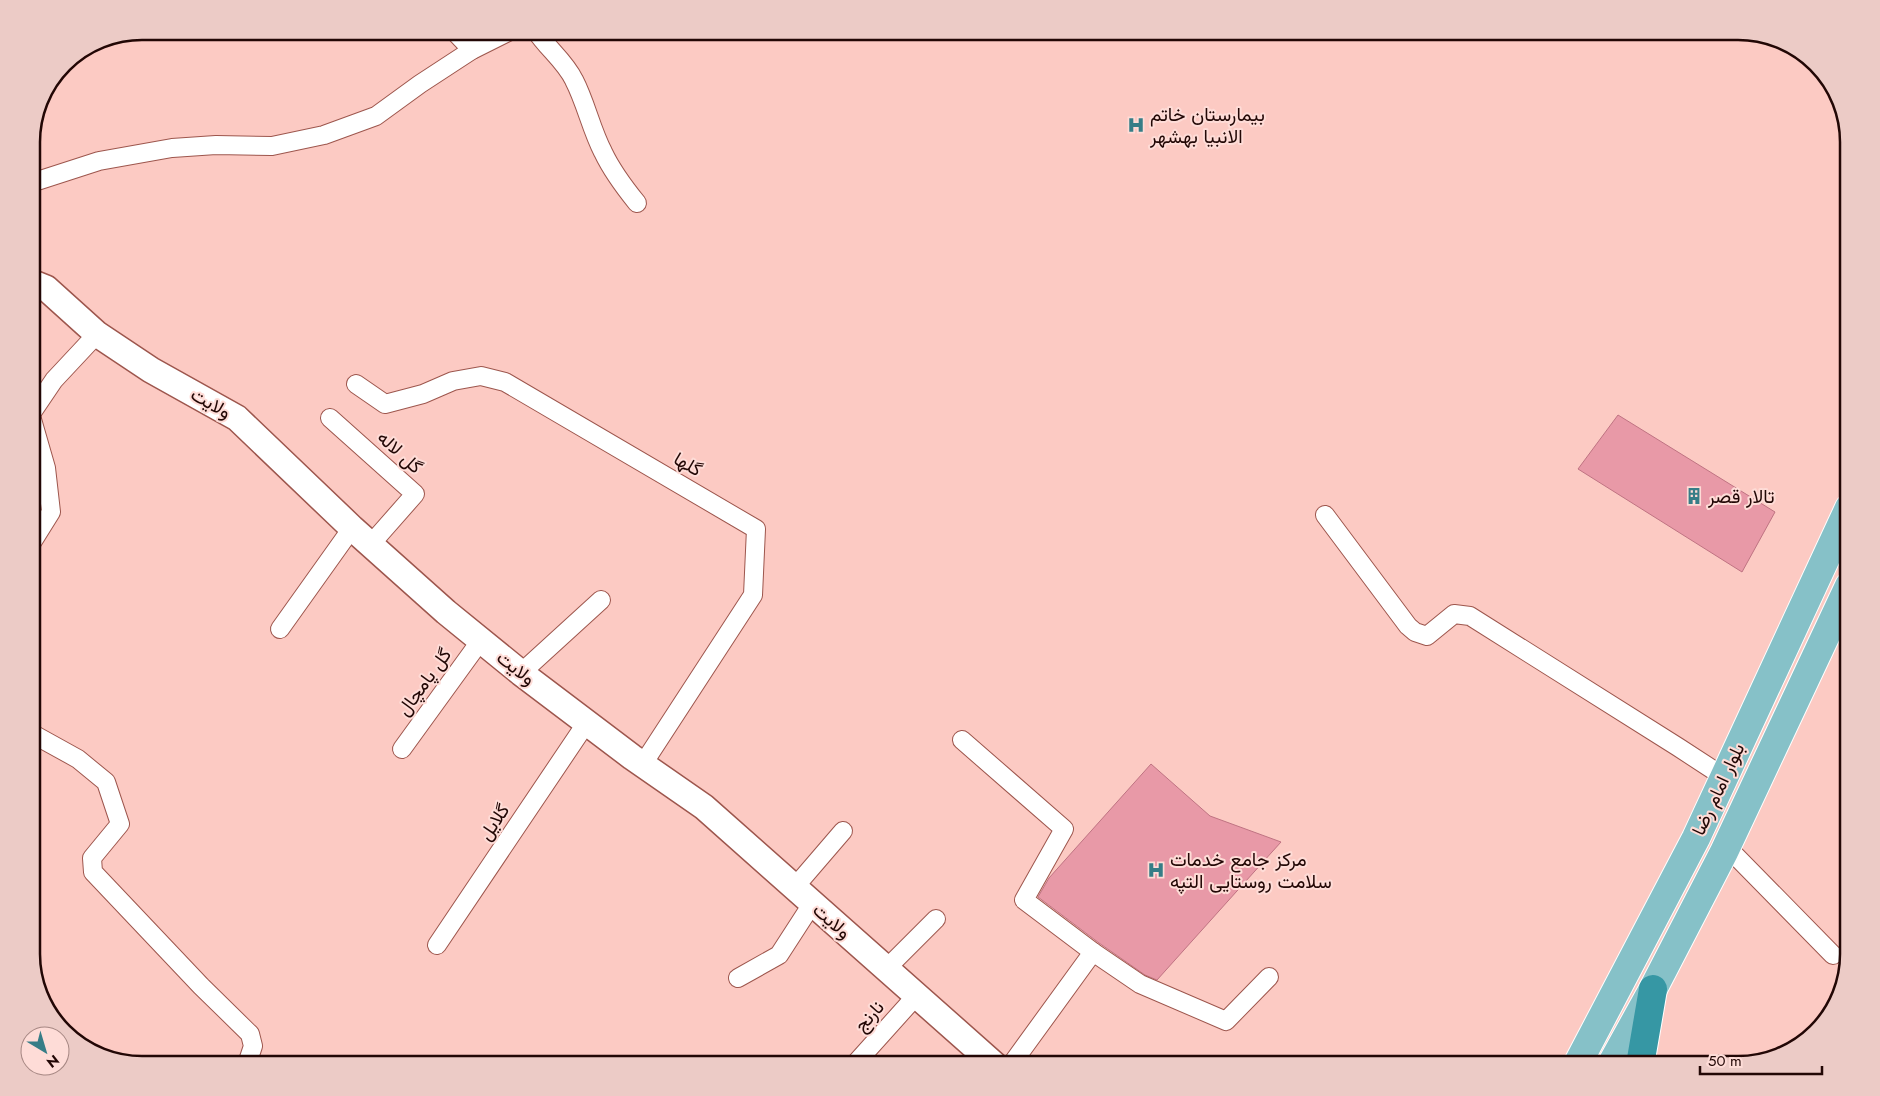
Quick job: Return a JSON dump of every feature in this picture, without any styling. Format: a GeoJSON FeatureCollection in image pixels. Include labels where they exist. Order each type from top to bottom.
{"type":"FeatureCollection","features":[{"type":"Feature","properties":{"kind":"highway"},"geometry":{"type":"LineString","coordinates":[[1642,1056],[1653,989]]}},
{"type":"Feature","properties":{"kind":"main road","name":"بلوار امام رضا"},"geometry":{"type":"LineString","coordinates":[[1582,1056],[1696,838],[1840,527]]}},
{"type":"Feature","properties":{"kind":"main road","name":"بلوار امام رضا"},"geometry":{"type":"LineString","coordinates":[[1616,1056],[1653,989],[1726,846],[1840,605]]}},
{"type":"Feature","properties":{"kind":"street"},"geometry":{"type":"LineString","coordinates":[[463,40],[472,50]]}},
{"type":"Feature","properties":{"kind":"street"},"geometry":{"type":"LineString","coordinates":[[40,180],[99,161],[172,148],[216,145],[272,146],[324,135],[376,116],[420,84],[472,50],[492,40]]}},
{"type":"Feature","properties":{"kind":"street"},"geometry":{"type":"LineString","coordinates":[[542,40],[574,78],[602,151],[619,181],[637,203]]}},
{"type":"Feature","properties":{"kind":"street","name":"ولایت"},"geometry":{"type":"LineString","coordinates":[[40,285],[46,288],[98,334],[152,370],[237,418],[352,528],[446,612],[521,673],[704,807],[985,1056]]}},
{"type":"Feature","properties":{"kind":"street"},"geometry":{"type":"LineString","coordinates":[[40,402],[54,380],[98,334]]}},
{"type":"Feature","properties":{"kind":"street","name":"گلها"},"geometry":{"type":"LineString","coordinates":[[356,384],[385,404],[423,394],[453,382],[481,376],[506,382],[756,529],[753,595],[643,764]]}},
{"type":"Feature","properties":{"kind":"street","name":"گل لاله"},"geometry":{"type":"LineString","coordinates":[[330,418],[415,494],[371,544]]}},
{"type":"Feature","properties":{"kind":"street"},"geometry":{"type":"LineString","coordinates":[[40,445],[46,468],[52,512],[40,531]]}},
{"type":"Feature","properties":{"kind":"street"},"geometry":{"type":"LineString","coordinates":[[1325,515],[1408,626],[1415,632],[1426,636],[1454,614],[1470,616],[1724,778]]}},
{"type":"Feature","properties":{"kind":"street"},"geometry":{"type":"LineString","coordinates":[[280,629],[352,528]]}},
{"type":"Feature","properties":{"kind":"street"},"geometry":{"type":"LineString","coordinates":[[521,673],[601,600]]}},
{"type":"Feature","properties":{"kind":"street","name":"گل پامچال"},"geometry":{"type":"LineString","coordinates":[[402,749],[481,640]]}},
{"type":"Feature","properties":{"kind":"street","name":"گلایل"},"geometry":{"type":"LineString","coordinates":[[437,945],[587,722]]}},
{"type":"Feature","properties":{"kind":"street"},"geometry":{"type":"LineString","coordinates":[[40,737],[78,759],[106,782],[120,824],[92,858],[93,872],[201,986],[250,1034],[253,1046],[250,1056]]}},
{"type":"Feature","properties":{"kind":"street"},"geometry":{"type":"LineString","coordinates":[[962,740],[1064,829],[1024,900],[1093,952],[1140,984],[1226,1021],[1269,977]]}},
{"type":"Feature","properties":{"kind":"street"},"geometry":{"type":"LineString","coordinates":[[738,978],[779,955],[803,896],[843,831]]}},
{"type":"Feature","properties":{"kind":"street"},"geometry":{"type":"LineString","coordinates":[[1726,846],[1833,955]]}},
{"type":"Feature","properties":{"kind":"street"},"geometry":{"type":"LineString","coordinates":[[886,969],[936,919]]}},
{"type":"Feature","properties":{"kind":"street"},"geometry":{"type":"LineString","coordinates":[[1018,1056],[1093,952]]}},
{"type":"Feature","properties":{"kind":"street","name":"نارنج"},"geometry":{"type":"LineString","coordinates":[[862,1056],[916,996]]}},
{"type":"Feature","properties":{"kind":"building"},"geometry":{"type":"Polygon","coordinates":[[[1618,415],[1775,512],[1742,572],[1578,469],[1618,415]]]}},
{"type":"Feature","properties":{"kind":"building","name":"مرکز جامع خدمات سلامت روستایی التپه"},"geometry":{"type":"Polygon","coordinates":[[[1151,764],[1210,816],[1281,842],[1157,980],[1145,975],[1099,943],[1038,897],[1049,878],[1151,764]]]}},
{"type":"Feature","properties":{"kind":"place","name":"بیمارستان خاتم الانبیا بهشهر"},"geometry":{"type":"Point","coordinates":[1136,125]}},
{"type":"Feature","properties":{"kind":"place","name":"تالار قصر"},"geometry":{"type":"Point","coordinates":[1694,496]}},
{"type":"Feature","properties":{"kind":"place","name":"مرکز جامع خدمات سلامت روستایی التپه"},"geometry":{"type":"Point","coordinates":[1156,870]}}]}
